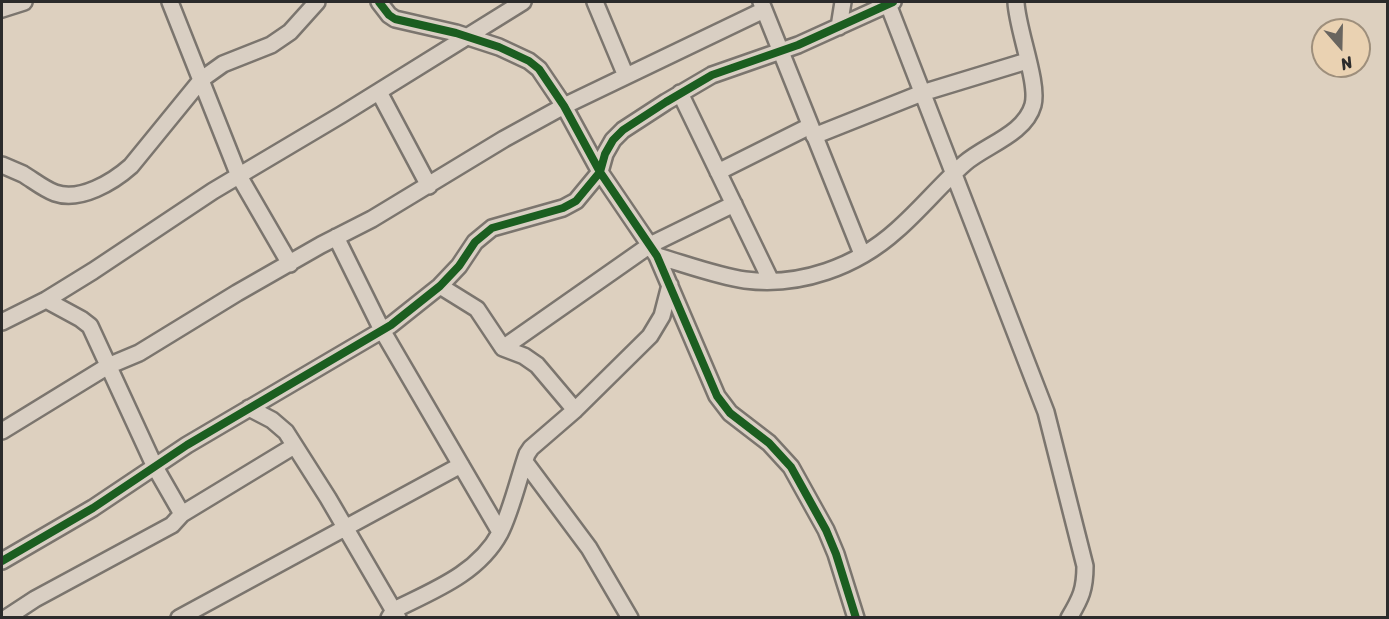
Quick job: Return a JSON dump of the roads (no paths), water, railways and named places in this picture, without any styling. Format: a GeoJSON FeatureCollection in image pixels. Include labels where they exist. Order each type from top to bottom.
{"type":"FeatureCollection","features":[{"type":"Feature","properties":{"kind":"street"},"geometry":{"type":"LineString","coordinates":[[2,9],[24,2]]}},
{"type":"Feature","properties":{"kind":"street"},"geometry":{"type":"LineString","coordinates":[[170,2],[239,176],[290,264]]}},
{"type":"Feature","properties":{"kind":"street"},"geometry":{"type":"LineString","coordinates":[[2,165],[59,194],[88,192],[107,183],[131,166],[202,79],[223,64],[271,45],[280,39],[290,32],[317,2]]}},
{"type":"Feature","properties":{"kind":"street"},"geometry":{"type":"LineString","coordinates":[[379,2],[395,19],[499,47],[534,64],[564,106],[600,172],[653,251],[670,285],[717,396],[730,413],[769,443],[783,457],[802,486],[836,554],[856,618]]}},
{"type":"Feature","properties":{"kind":"street"},"geometry":{"type":"LineString","coordinates":[[2,322],[46,300],[239,176],[524,2]]}},
{"type":"Feature","properties":{"kind":"street"},"geometry":{"type":"LineString","coordinates":[[595,2],[626,76]]}},
{"type":"Feature","properties":{"kind":"street"},"geometry":{"type":"LineString","coordinates":[[839,27],[843,2]]}},
{"type":"Feature","properties":{"kind":"street"},"geometry":{"type":"LineString","coordinates":[[653,251],[742,279],[771,281],[820,275],[862,254],[896,231],[968,160],[1014,130],[1028,118],[1034,103],[1034,96],[1016,2]]}},
{"type":"Feature","properties":{"kind":"street"},"geometry":{"type":"LineString","coordinates":[[2,561],[93,508],[249,408],[382,330],[440,286],[459,266],[475,242],[492,228],[570,205],[576,201],[600,172],[613,140],[623,130],[680,93],[712,75],[798,45],[890,3],[952,174],[1046,412],[1085,566],[1085,585],[1081,599],[1069,618]]}},
{"type":"Feature","properties":{"kind":"street"},"geometry":{"type":"LineString","coordinates":[[2,431],[108,366],[139,352],[564,106],[763,6],[862,254]]}},
{"type":"Feature","properties":{"kind":"street"},"geometry":{"type":"LineString","coordinates":[[718,172],[812,131],[922,93],[1027,61]]}},
{"type":"Feature","properties":{"kind":"street"},"geometry":{"type":"LineString","coordinates":[[379,92],[429,186]]}},
{"type":"Feature","properties":{"kind":"street"},"geometry":{"type":"LineString","coordinates":[[680,93],[771,281]]}},
{"type":"Feature","properties":{"kind":"street"},"geometry":{"type":"LineString","coordinates":[[502,348],[653,251],[734,204]]}},
{"type":"Feature","properties":{"kind":"street"},"geometry":{"type":"LineString","coordinates":[[336,237],[382,330],[500,532]]}},
{"type":"Feature","properties":{"kind":"street"},"geometry":{"type":"LineString","coordinates":[[249,408],[280,426],[294,446],[345,528],[393,615],[456,579],[478,560],[500,532],[531,448],[575,410],[650,336],[662,316],[670,285]]}},
{"type":"Feature","properties":{"kind":"street"},"geometry":{"type":"LineString","coordinates":[[440,286],[477,309],[502,348],[524,356],[537,365],[575,410]]}},
{"type":"Feature","properties":{"kind":"street"},"geometry":{"type":"LineString","coordinates":[[46,300],[87,322],[155,467],[182,513]]}},
{"type":"Feature","properties":{"kind":"street"},"geometry":{"type":"LineString","coordinates":[[6,618],[34,599],[172,525],[182,513],[294,446]]}},
{"type":"Feature","properties":{"kind":"street"},"geometry":{"type":"LineString","coordinates":[[525,462],[589,548],[630,618]]}},
{"type":"Feature","properties":{"kind":"street"},"geometry":{"type":"LineString","coordinates":[[178,618],[461,465]]}}]}
